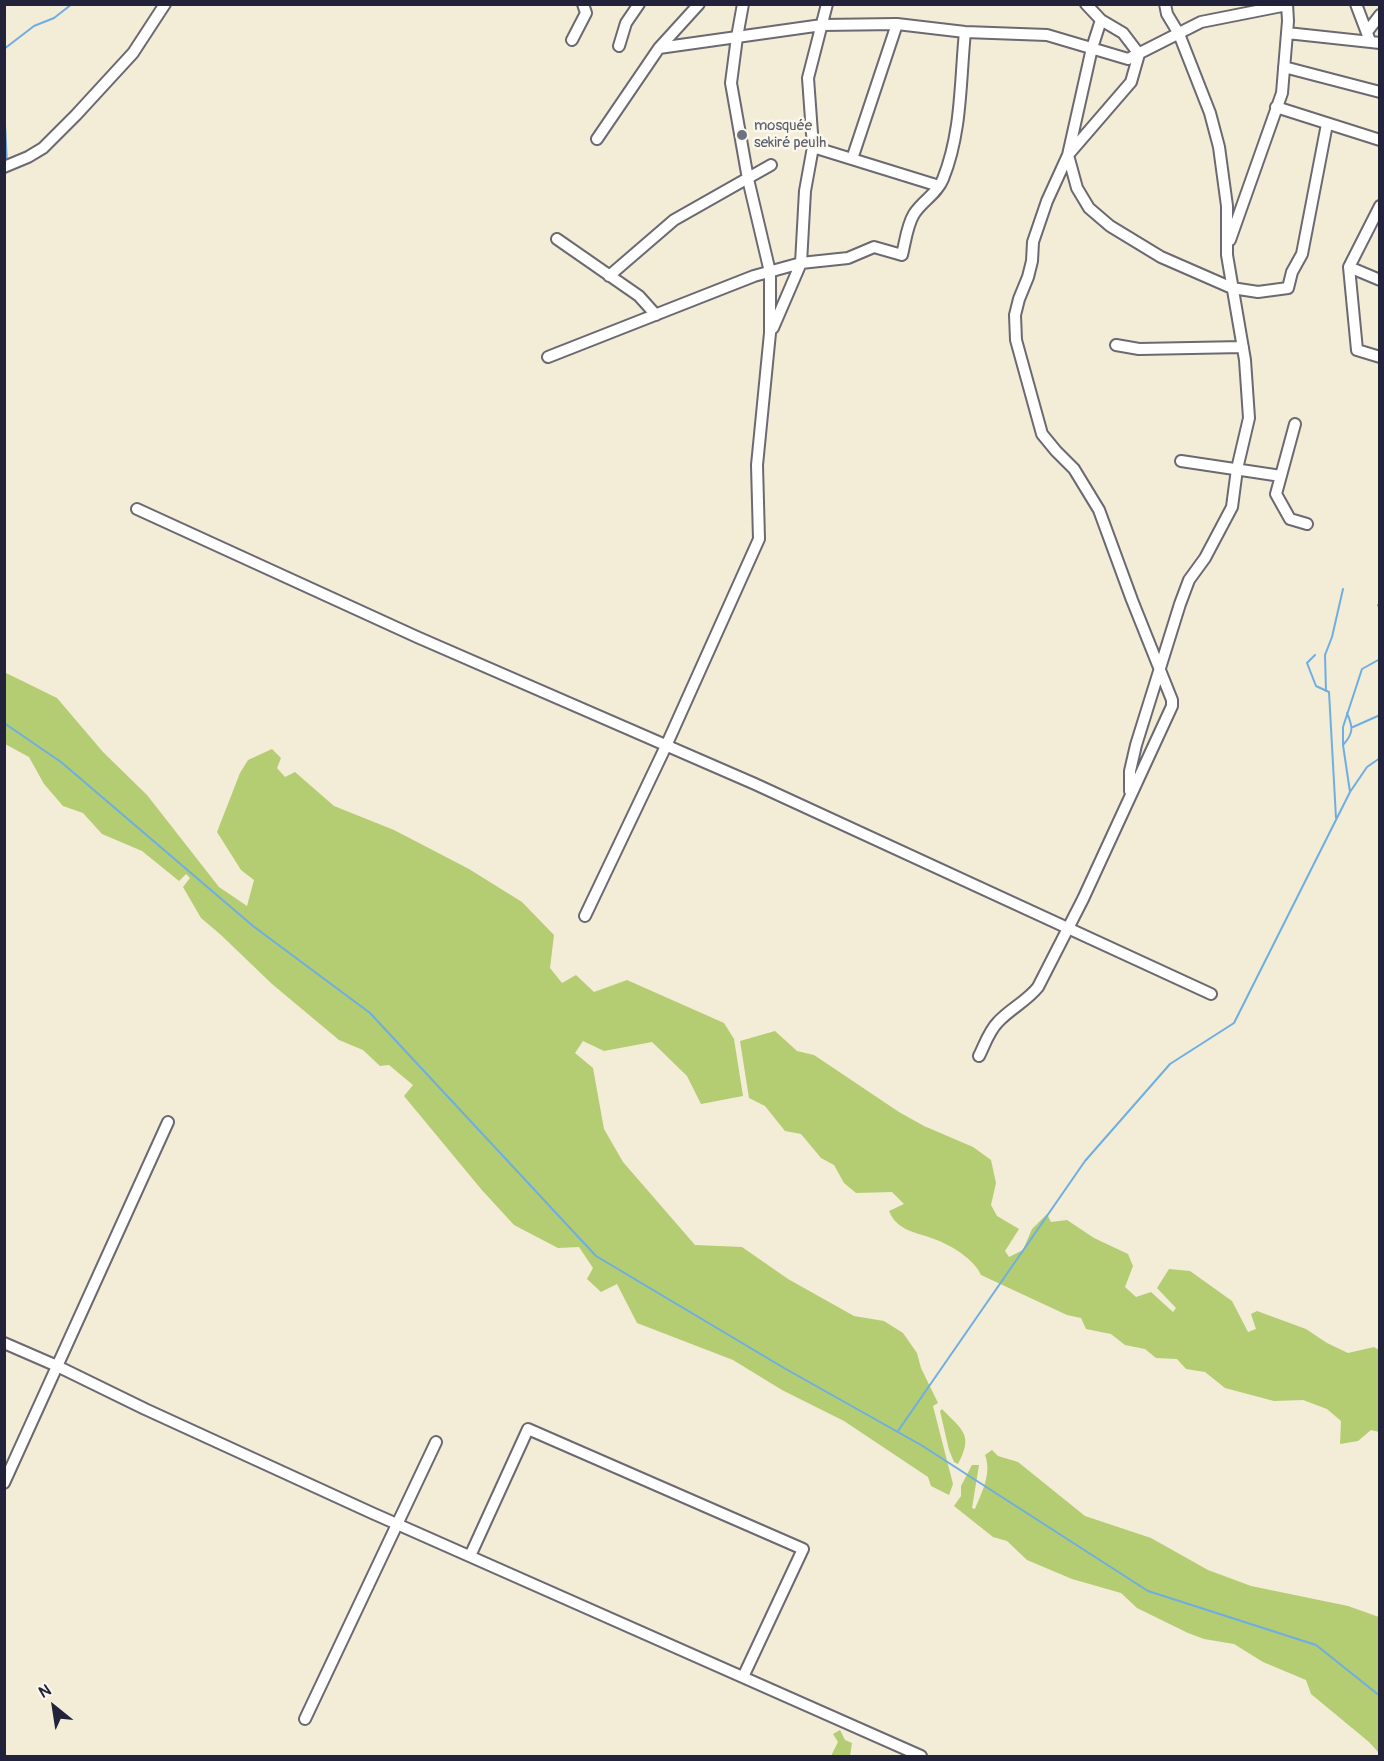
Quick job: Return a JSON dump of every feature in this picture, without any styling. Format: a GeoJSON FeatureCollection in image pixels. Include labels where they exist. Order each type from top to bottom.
{"type":"FeatureCollection","features":[{"type":"Feature","properties":{"kind":"street"},"geometry":{"type":"LineString","coordinates":[[4,167],[43,148],[76,115],[133,53],[165,4]]}},
{"type":"Feature","properties":{"kind":"street"},"geometry":{"type":"LineString","coordinates":[[572,40],[586,13],[583,4]]}},
{"type":"Feature","properties":{"kind":"street"},"geometry":{"type":"LineString","coordinates":[[619,46],[626,23],[639,4]]}},
{"type":"Feature","properties":{"kind":"street"},"geometry":{"type":"LineString","coordinates":[[597,139],[659,48],[699,4]]}},
{"type":"Feature","properties":{"kind":"street"},"geometry":{"type":"LineString","coordinates":[[585,916],[666,746],[759,538],[757,465],[771,333],[770,272],[748,179],[731,83],[736,37],[743,4]]}},
{"type":"Feature","properties":{"kind":"street"},"geometry":{"type":"LineString","coordinates":[[771,333],[801,263],[805,191],[813,147],[808,78],[827,4]]}},
{"type":"Feature","properties":{"kind":"street"},"geometry":{"type":"LineString","coordinates":[[1086,4],[1101,20],[1122,33],[1139,54]]}},
{"type":"Feature","properties":{"kind":"street"},"geometry":{"type":"LineString","coordinates":[[1130,796],[1130,771],[1136,745],[1189,580],[1232,507],[1237,469],[1249,418],[1243,347],[1227,249],[1226,198],[1220,147],[1210,113],[1179,34],[1167,14],[1166,4]]}},
{"type":"Feature","properties":{"kind":"street"},"geometry":{"type":"LineString","coordinates":[[1228,4],[1229,17]]}},
{"type":"Feature","properties":{"kind":"street"},"geometry":{"type":"LineString","coordinates":[[1356,4],[1372,38]]}},
{"type":"Feature","properties":{"kind":"street"},"geometry":{"type":"LineString","coordinates":[[659,48],[822,25],[897,24],[964,32],[1047,35],[1128,59],[1201,22],[1287,5],[1282,93],[1227,249]]}},
{"type":"Feature","properties":{"kind":"street"},"geometry":{"type":"LineString","coordinates":[[1372,38],[1380,15]]}},
{"type":"Feature","properties":{"kind":"street"},"geometry":{"type":"LineString","coordinates":[[980,1056],[997,1022],[1038,987],[1083,899],[1172,706],[1172,700],[1099,510],[1074,469],[1042,434],[1016,340],[1015,315],[1030,269],[1033,242],[1047,201],[1068,155],[1092,48],[1101,20]]}},
{"type":"Feature","properties":{"kind":"street"},"geometry":{"type":"LineString","coordinates":[[852,159],[897,24]]}},
{"type":"Feature","properties":{"kind":"street"},"geometry":{"type":"LineString","coordinates":[[548,357],[754,276],[801,263],[848,258],[874,247],[902,255],[913,215],[939,186],[956,136],[960,110],[964,32]]}},
{"type":"Feature","properties":{"kind":"street"},"geometry":{"type":"LineString","coordinates":[[1287,33],[1372,38]]}},
{"type":"Feature","properties":{"kind":"street"},"geometry":{"type":"LineString","coordinates":[[1068,155],[1131,82],[1139,54]]}},
{"type":"Feature","properties":{"kind":"street"},"geometry":{"type":"LineString","coordinates":[[1284,67],[1380,92]]}},
{"type":"Feature","properties":{"kind":"street"},"geometry":{"type":"LineString","coordinates":[[1276,107],[1380,140]]}},
{"type":"Feature","properties":{"kind":"street"},"geometry":{"type":"LineString","coordinates":[[1068,155],[1077,188],[1098,218],[1161,257],[1232,288],[1258,292],[1288,288],[1292,272],[1302,254],[1327,124]]}},
{"type":"Feature","properties":{"kind":"street"},"geometry":{"type":"LineString","coordinates":[[813,147],[939,186]]}},
{"type":"Feature","properties":{"kind":"street"},"geometry":{"type":"LineString","coordinates":[[609,276],[675,220],[771,165]]}},
{"type":"Feature","properties":{"kind":"street"},"geometry":{"type":"LineString","coordinates":[[1378,210],[1349,267],[1357,350],[1380,357]]}},
{"type":"Feature","properties":{"kind":"street"},"geometry":{"type":"LineString","coordinates":[[557,239],[639,296],[656,315]]}},
{"type":"Feature","properties":{"kind":"street"},"geometry":{"type":"LineString","coordinates":[[1349,267],[1380,280]]}},
{"type":"Feature","properties":{"kind":"street"},"geometry":{"type":"LineString","coordinates":[[1116,345],[1139,349],[1243,347]]}},
{"type":"Feature","properties":{"kind":"street"},"geometry":{"type":"LineString","coordinates":[[1295,424],[1276,494],[1290,519],[1307,524]]}},
{"type":"Feature","properties":{"kind":"street"},"geometry":{"type":"LineString","coordinates":[[1181,461],[1281,476]]}},
{"type":"Feature","properties":{"kind":"street"},"geometry":{"type":"LineString","coordinates":[[138,509],[417,637],[755,784],[1211,994]]}},
{"type":"Feature","properties":{"kind":"street"},"geometry":{"type":"LineString","coordinates":[[4,1483],[168,1122]]}},
{"type":"Feature","properties":{"kind":"street"},"geometry":{"type":"LineString","coordinates":[[4,1342],[396,1523],[921,1756]]}},
{"type":"Feature","properties":{"kind":"street"},"geometry":{"type":"LineString","coordinates":[[470,1556],[528,1429],[802,1549],[743,1677]]}},
{"type":"Feature","properties":{"kind":"street"},"geometry":{"type":"LineString","coordinates":[[305,1719],[436,1442]]}},
{"type":"Feature","properties":{"kind":"green space"},"geometry":{"type":"Polygon","coordinates":[[[4,672],[57,698],[103,752],[147,795],[219,887],[247,906],[254,880],[241,870],[217,832],[240,773],[248,760],[272,749],[281,758],[277,768],[285,777],[295,772],[334,806],[394,830],[469,869],[522,902],[554,935],[550,968],[562,983],[576,975],[594,992],[627,980],[724,1023],[734,1039],[743,1096],[701,1104],[687,1076],[652,1042],[604,1051],[583,1041],[575,1053],[593,1068],[604,1129],[623,1162],[695,1245],[742,1247],[788,1279],[854,1316],[884,1321],[903,1333],[917,1353],[921,1368],[938,1403],[933,1406],[953,1484],[949,1495],[931,1486],[928,1477],[844,1421],[782,1390],[733,1360],[637,1323],[617,1284],[601,1292],[587,1279],[593,1268],[579,1247],[558,1248],[514,1225],[404,1096],[413,1085],[389,1065],[380,1066],[363,1050],[339,1040],[272,984],[201,918],[183,887],[190,878],[186,874],[179,881],[142,851],[102,834],[83,813],[63,806],[44,784],[29,757],[5,744],[4,672]]]}},
{"type":"Feature","properties":{"kind":"green space"},"geometry":{"type":"Polygon","coordinates":[[[775,1031],[797,1051],[814,1055],[899,1112],[924,1126],[973,1147],[991,1160],[996,1183],[991,1205],[997,1216],[1019,1229],[1005,1251],[1009,1257],[1023,1250],[1032,1229],[1047,1214],[1051,1222],[1067,1220],[1094,1238],[1128,1254],[1133,1266],[1125,1287],[1136,1297],[1151,1292],[1173,1312],[1176,1308],[1157,1288],[1169,1269],[1190,1271],[1232,1301],[1248,1332],[1256,1329],[1251,1314],[1257,1311],[1306,1329],[1348,1353],[1374,1347],[1379,1350],[1379,1432],[1371,1430],[1358,1441],[1340,1444],[1341,1421],[1327,1409],[1303,1400],[1274,1401],[1225,1388],[1205,1372],[1186,1369],[1177,1359],[1156,1358],[1145,1349],[1125,1345],[1111,1334],[1086,1329],[1081,1318],[1067,1315],[981,1275],[968,1258],[954,1249],[902,1227],[892,1218],[889,1211],[904,1204],[892,1192],[856,1193],[844,1183],[834,1165],[821,1158],[801,1134],[785,1131],[765,1106],[749,1098],[740,1041],[775,1031]]]}},
{"type":"Feature","properties":{"kind":"green space"},"geometry":{"type":"Polygon","coordinates":[[[942,1409],[964,1433],[965,1446],[958,1464],[954,1462],[949,1450],[940,1411],[942,1409]]]}},
{"type":"Feature","properties":{"kind":"green space"},"geometry":{"type":"Polygon","coordinates":[[[992,1450],[998,1456],[1018,1462],[1085,1516],[1151,1538],[1208,1570],[1251,1586],[1348,1606],[1379,1617],[1379,1753],[1311,1694],[1306,1680],[1263,1662],[1234,1644],[1204,1639],[1188,1633],[1137,1608],[1121,1593],[1072,1579],[1027,1560],[1007,1541],[993,1537],[954,1506],[961,1496],[961,1486],[972,1465],[979,1465],[972,1508],[975,1509],[987,1476],[985,1455],[992,1450]]]}},
{"type":"Feature","properties":{"kind":"green space"},"geometry":{"type":"Polygon","coordinates":[[[840,1730],[845,1740],[852,1743],[850,1756],[831,1756],[838,1742],[833,1734],[840,1730]]]}},
{"type":"Feature","properties":{"kind":"waterway"},"geometry":{"type":"LineString","coordinates":[[4,49],[34,26],[54,18],[72,4]]}},
{"type":"Feature","properties":{"kind":"waterway"},"geometry":{"type":"LineString","coordinates":[[4,106],[7,163]]}},
{"type":"Feature","properties":{"kind":"waterway"},"geometry":{"type":"LineString","coordinates":[[4,178],[6,171]]}},
{"type":"Feature","properties":{"kind":"waterway"},"geometry":{"type":"LineString","coordinates":[[1326,691],[1325,655],[1332,637],[1343,589]]}},
{"type":"Feature","properties":{"kind":"waterway"},"geometry":{"type":"LineString","coordinates":[[1378,605],[1380,610]]}},
{"type":"Feature","properties":{"kind":"waterway"},"geometry":{"type":"LineString","coordinates":[[1315,655],[1307,663],[1316,686],[1329,692],[1336,818]]}},
{"type":"Feature","properties":{"kind":"waterway"},"geometry":{"type":"LineString","coordinates":[[1350,792],[1343,745],[1343,727],[1362,669],[1380,659]]}},
{"type":"Feature","properties":{"kind":"waterway"},"geometry":{"type":"LineString","coordinates":[[1343,745],[1351,730],[1347,713]]}},
{"type":"Feature","properties":{"kind":"waterway"},"geometry":{"type":"LineString","coordinates":[[1353,727],[1380,715]]}},
{"type":"Feature","properties":{"kind":"waterway"},"geometry":{"type":"LineString","coordinates":[[4,723],[61,762],[253,926],[370,1013],[596,1256],[784,1368],[921,1445],[1148,1591],[1316,1645],[1380,1696]]}},
{"type":"Feature","properties":{"kind":"waterway"},"geometry":{"type":"LineString","coordinates":[[898,1431],[1085,1161],[1170,1064],[1234,1023],[1350,792],[1367,767],[1380,758]]}},
{"type":"Feature","properties":{"kind":"place","name":"mosquée sekiré peulh"},"geometry":{"type":"Point","coordinates":[742,135]}}]}
